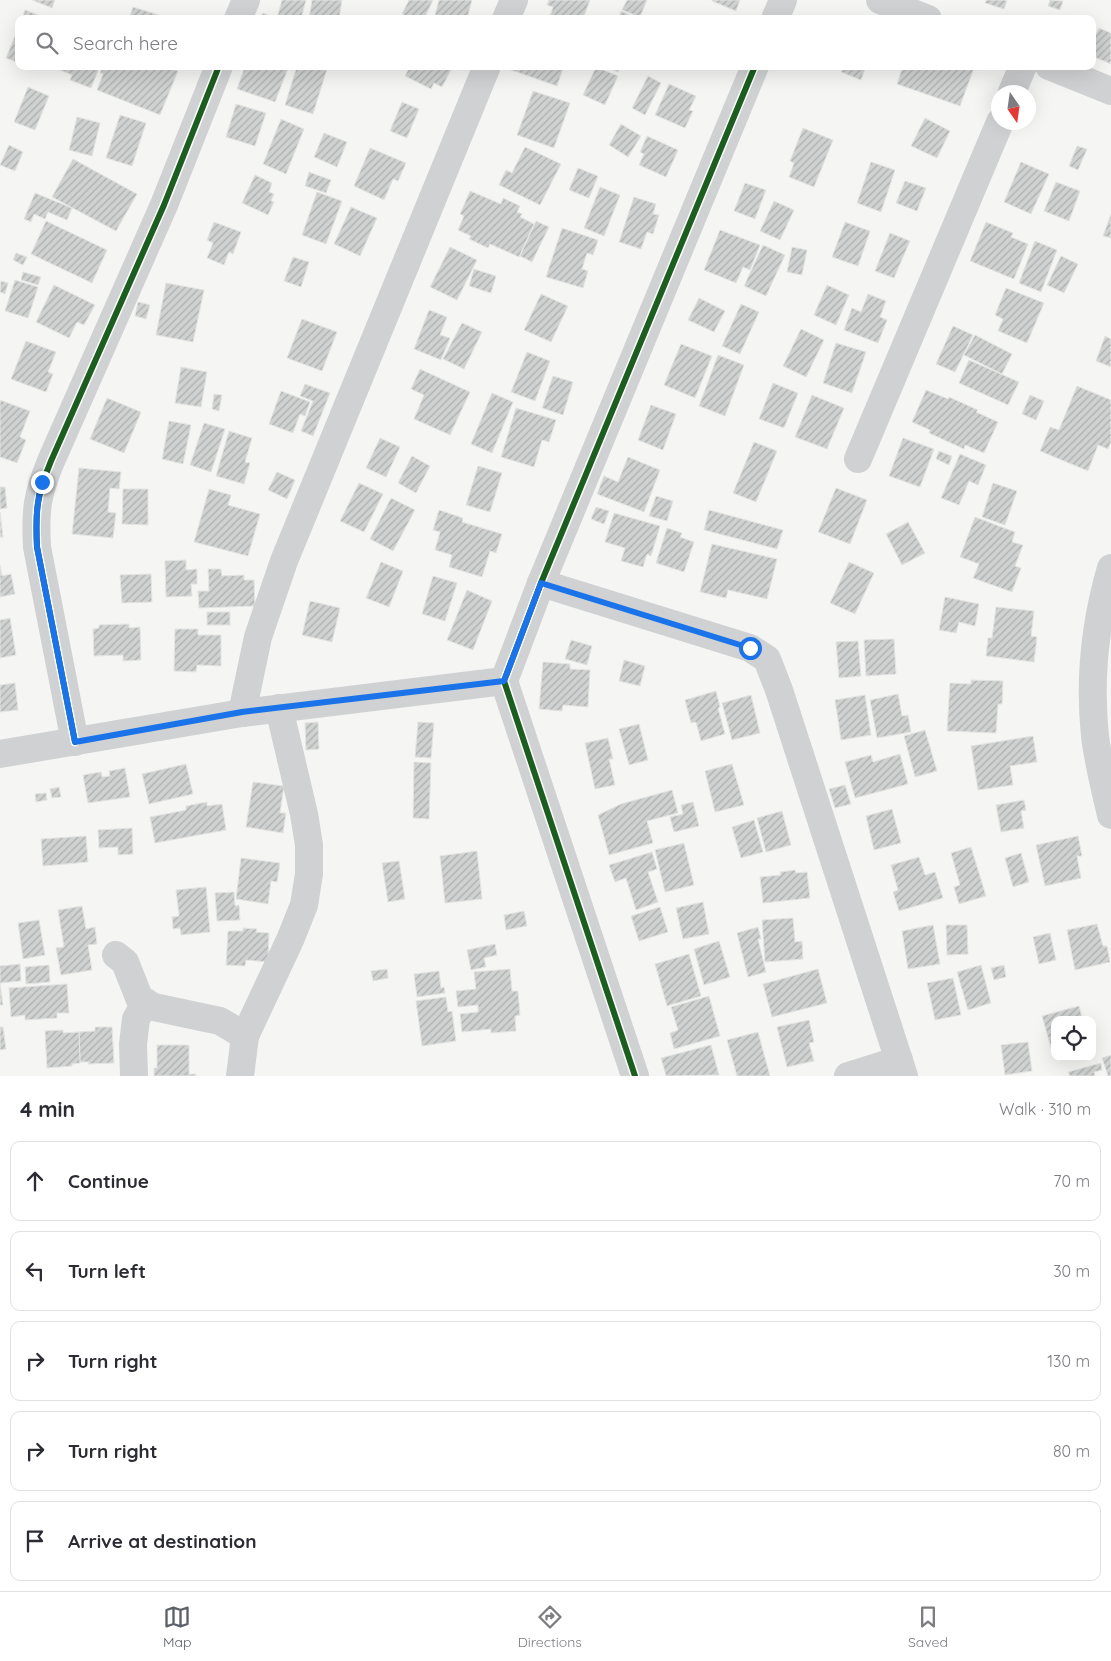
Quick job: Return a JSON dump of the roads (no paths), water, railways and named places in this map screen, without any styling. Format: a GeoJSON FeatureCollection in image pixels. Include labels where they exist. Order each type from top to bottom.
{"type":"FeatureCollection","features":[{"type":"Feature","properties":{"kind":"street"},"geometry":{"type":"LineString","coordinates":[[240,15],[246,0]]}},
{"type":"Feature","properties":{"kind":"street"},"geometry":{"type":"LineString","coordinates":[[508,15],[514,0]]}},
{"type":"Feature","properties":{"kind":"street"},"geometry":{"type":"LineString","coordinates":[[776,15],[782,0]]}},
{"type":"Feature","properties":{"kind":"street"},"geometry":{"type":"LineString","coordinates":[[880,0],[918,15]]}},
{"type":"Feature","properties":{"kind":"street"},"geometry":{"type":"LineString","coordinates":[[75,742],[37,547],[37,500],[51,460],[164,205],[217,70]]}},
{"type":"Feature","properties":{"kind":"street"},"geometry":{"type":"LineString","coordinates":[[242,712],[258,637],[284,561],[485,70]]}},
{"type":"Feature","properties":{"kind":"street"},"geometry":{"type":"LineString","coordinates":[[636,1076],[504,681],[541,583],[753,70]]}},
{"type":"Feature","properties":{"kind":"street"},"geometry":{"type":"LineString","coordinates":[[1015,85],[1021,70]]}},
{"type":"Feature","properties":{"kind":"street"},"geometry":{"type":"LineString","coordinates":[[1059,70],[1111,91]]}},
{"type":"Feature","properties":{"kind":"street"},"geometry":{"type":"LineString","coordinates":[[858,459],[997,130]]}},
{"type":"Feature","properties":{"kind":"street"},"geometry":{"type":"LineString","coordinates":[[1111,568],[1097,631],[1093,663],[1095,736],[1111,815]]}},
{"type":"Feature","properties":{"kind":"street"},"geometry":{"type":"LineString","coordinates":[[541,583],[750,648],[768,659],[902,1068],[848,1076]]}},
{"type":"Feature","properties":{"kind":"street"},"geometry":{"type":"LineString","coordinates":[[0,754],[242,712],[504,681]]}},
{"type":"Feature","properties":{"kind":"street"},"geometry":{"type":"LineString","coordinates":[[240,1076],[245,1036],[290,940],[304,905],[309,874],[309,845],[304,814],[280,708]]}},
{"type":"Feature","properties":{"kind":"street"},"geometry":{"type":"LineString","coordinates":[[116,955],[125,962],[140,1000],[154,1007],[220,1021],[245,1036]]}},
{"type":"Feature","properties":{"kind":"street"},"geometry":{"type":"LineString","coordinates":[[134,1076],[133,1044],[136,1019],[146,1002]]}}]}
